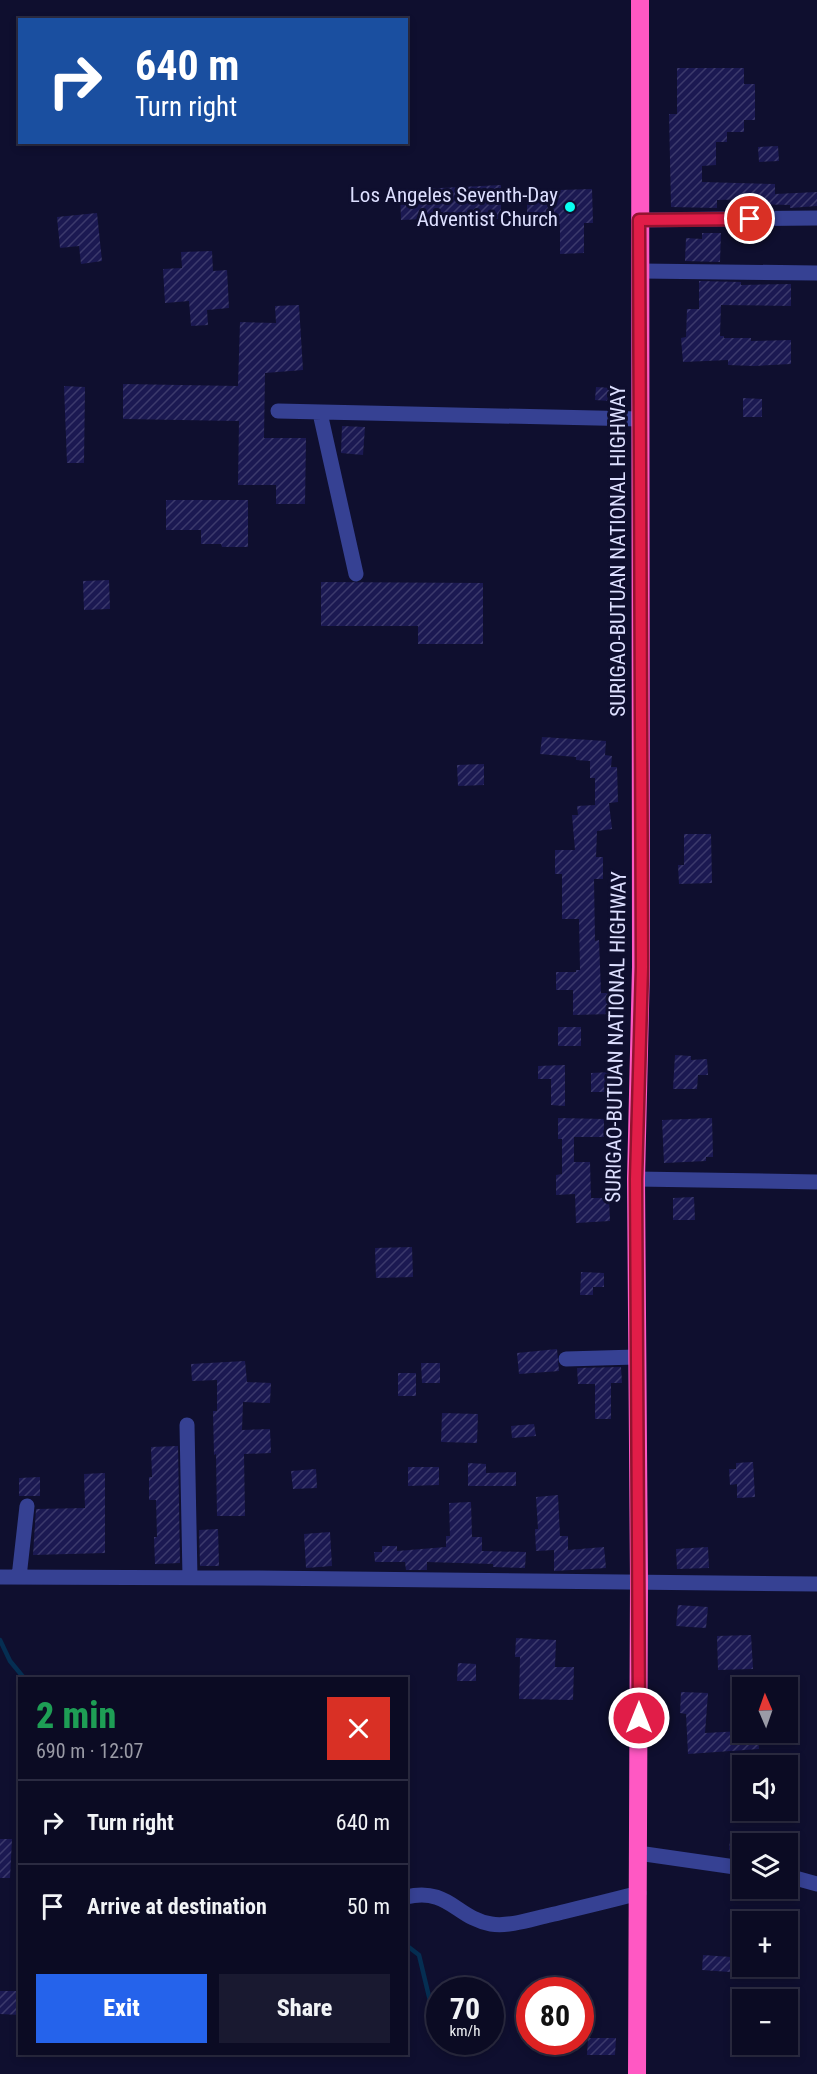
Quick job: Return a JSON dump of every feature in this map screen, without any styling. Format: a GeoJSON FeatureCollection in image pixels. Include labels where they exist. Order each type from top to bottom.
{"type":"FeatureCollection","features":[{"type":"Feature","properties":{"kind":"highway","name":"SURIGAO-BUTUAN NATIONAL HIGHWAY"},"geometry":{"type":"LineString","coordinates":[[637,2074],[639,1582],[636,1179],[642,967],[640,0]]}},
{"type":"Feature","properties":{"kind":"street"},"geometry":{"type":"LineString","coordinates":[[639,220],[817,218]]}},
{"type":"Feature","properties":{"kind":"street"},"geometry":{"type":"LineString","coordinates":[[641,271],[817,273]]}},
{"type":"Feature","properties":{"kind":"street"},"geometry":{"type":"LineString","coordinates":[[278,411],[640,419]]}},
{"type":"Feature","properties":{"kind":"street"},"geometry":{"type":"LineString","coordinates":[[320,413],[356,574]]}},
{"type":"Feature","properties":{"kind":"street"},"geometry":{"type":"LineString","coordinates":[[636,1179],[817,1182]]}},
{"type":"Feature","properties":{"kind":"street"},"geometry":{"type":"LineString","coordinates":[[566,1359],[636,1358]]}},
{"type":"Feature","properties":{"kind":"street"},"geometry":{"type":"LineString","coordinates":[[187,1425],[190,1577]]}},
{"type":"Feature","properties":{"kind":"street"},"geometry":{"type":"LineString","coordinates":[[19,1577],[27,1506]]}},
{"type":"Feature","properties":{"kind":"street"},"geometry":{"type":"LineString","coordinates":[[0,1577],[817,1584]]}},
{"type":"Feature","properties":{"kind":"street"},"geometry":{"type":"LineString","coordinates":[[638,1853],[732,1867]]}},
{"type":"Feature","properties":{"kind":"street"},"geometry":{"type":"LineString","coordinates":[[798,1879],[817,1884]]}},
{"type":"Feature","properties":{"kind":"street"},"geometry":{"type":"LineString","coordinates":[[408,1897],[420,1894],[434,1895],[475,1918],[491,1924],[523,1922],[639,1893]]}},
{"type":"Feature","properties":{"kind":"building"},"geometry":{"type":"Polygon","coordinates":[[[677,68],[744,68],[744,84],[755,84],[755,120],[744,120],[744,132],[727,132],[727,142],[716,142],[716,165],[702,166],[702,182],[775,184],[775,194],[817,192],[817,206],[790,208],[790,205],[755,204],[755,199],[717,200],[717,208],[671,207],[669,114],[677,114],[677,68]]]}},
{"type":"Feature","properties":{"kind":"building"},"geometry":{"type":"Polygon","coordinates":[[[778,146],[779,161],[759,162],[758,147],[778,146]]]}},
{"type":"Feature","properties":{"kind":"building"},"geometry":{"type":"Polygon","coordinates":[[[501,185],[501,219],[401,220],[400,190],[501,185]]]}},
{"type":"Feature","properties":{"kind":"building"},"geometry":{"type":"Polygon","coordinates":[[[592,189],[593,223],[584,223],[584,253],[560,254],[560,224],[548,225],[548,219],[527,219],[527,191],[592,189]]]}},
{"type":"Feature","properties":{"kind":"building"},"geometry":{"type":"Polygon","coordinates":[[[97,213],[102,261],[81,264],[79,246],[60,248],[57,217],[97,213]]]}},
{"type":"Feature","properties":{"kind":"building"},"geometry":{"type":"Polygon","coordinates":[[[702,233],[721,233],[720,262],[685,261],[686,238],[702,239],[702,233]]]}},
{"type":"Feature","properties":{"kind":"building"},"geometry":{"type":"Polygon","coordinates":[[[212,251],[213,271],[227,270],[229,308],[207,310],[208,325],[191,326],[189,301],[165,303],[163,269],[182,268],[181,252],[212,251]]]}},
{"type":"Feature","properties":{"kind":"building"},"geometry":{"type":"Polygon","coordinates":[[[699,281],[741,282],[741,285],[791,284],[791,306],[721,305],[720,336],[751,338],[751,341],[791,340],[791,364],[728,365],[728,360],[683,362],[681,338],[686,337],[687,309],[699,309],[699,281]]]}},
{"type":"Feature","properties":{"kind":"building"},"geometry":{"type":"Polygon","coordinates":[[[299,305],[303,370],[265,373],[264,438],[306,438],[305,504],[276,504],[276,485],[238,485],[239,421],[123,419],[123,384],[238,386],[240,322],[276,323],[275,306],[299,305]]]}},
{"type":"Feature","properties":{"kind":"building"},"geometry":{"type":"Polygon","coordinates":[[[64,386],[85,387],[84,463],[67,463],[64,386]]]}},
{"type":"Feature","properties":{"kind":"building"},"geometry":{"type":"Polygon","coordinates":[[[596,387],[611,388],[610,401],[595,400],[596,387]]]}},
{"type":"Feature","properties":{"kind":"building"},"geometry":{"type":"Polygon","coordinates":[[[743,398],[762,399],[762,417],[743,417],[743,398]]]}},
{"type":"Feature","properties":{"kind":"building"},"geometry":{"type":"Polygon","coordinates":[[[342,426],[365,427],[363,455],[341,453],[342,426]]]}},
{"type":"Feature","properties":{"kind":"building"},"geometry":{"type":"Polygon","coordinates":[[[166,500],[248,500],[248,547],[201,544],[201,530],[166,530],[166,500]]]}},
{"type":"Feature","properties":{"kind":"building"},"geometry":{"type":"Polygon","coordinates":[[[109,580],[110,609],[84,610],[83,581],[109,580]]]}},
{"type":"Feature","properties":{"kind":"building"},"geometry":{"type":"Polygon","coordinates":[[[321,582],[483,583],[483,644],[418,644],[418,626],[321,626],[321,582]]]}},
{"type":"Feature","properties":{"kind":"building"},"geometry":{"type":"Polygon","coordinates":[[[542,737],[606,741],[605,755],[612,756],[611,767],[617,767],[618,802],[609,803],[612,829],[597,831],[596,857],[603,857],[603,879],[594,879],[595,941],[599,940],[601,993],[613,993],[613,1014],[573,1015],[573,990],[556,990],[556,972],[580,970],[579,919],[562,919],[562,874],[555,874],[555,850],[575,850],[572,815],[578,815],[577,806],[595,805],[595,778],[590,778],[590,761],[576,760],[576,757],[540,754],[542,737]]]}},
{"type":"Feature","properties":{"kind":"building"},"geometry":{"type":"Polygon","coordinates":[[[484,764],[484,785],[458,786],[457,765],[484,764]]]}},
{"type":"Feature","properties":{"kind":"building"},"geometry":{"type":"Polygon","coordinates":[[[684,834],[711,834],[712,883],[679,884],[678,865],[684,865],[684,834]]]}},
{"type":"Feature","properties":{"kind":"building"},"geometry":{"type":"Polygon","coordinates":[[[558,1027],[581,1027],[581,1046],[558,1046],[558,1027]]]}},
{"type":"Feature","properties":{"kind":"building"},"geometry":{"type":"Polygon","coordinates":[[[675,1055],[691,1056],[691,1060],[707,1059],[708,1075],[698,1075],[697,1089],[673,1089],[675,1055]]]}},
{"type":"Feature","properties":{"kind":"building"},"geometry":{"type":"Polygon","coordinates":[[[565,1065],[565,1106],[551,1105],[551,1079],[538,1079],[538,1066],[565,1065]]]}},
{"type":"Feature","properties":{"kind":"building"},"geometry":{"type":"Polygon","coordinates":[[[611,1072],[611,1092],[591,1092],[591,1073],[611,1072]]]}},
{"type":"Feature","properties":{"kind":"building"},"geometry":{"type":"Polygon","coordinates":[[[558,1118],[604,1119],[604,1137],[574,1137],[574,1162],[590,1162],[591,1198],[609,1198],[610,1221],[576,1223],[575,1194],[556,1195],[556,1175],[562,1174],[562,1139],[558,1139],[558,1118]]]}},
{"type":"Feature","properties":{"kind":"building"},"geometry":{"type":"Polygon","coordinates":[[[712,1118],[713,1157],[706,1157],[706,1161],[664,1163],[662,1120],[712,1118]]]}},
{"type":"Feature","properties":{"kind":"building"},"geometry":{"type":"Polygon","coordinates":[[[694,1197],[695,1220],[673,1220],[673,1198],[694,1197]]]}},
{"type":"Feature","properties":{"kind":"building"},"geometry":{"type":"Polygon","coordinates":[[[412,1247],[413,1277],[376,1278],[375,1248],[412,1247]]]}},
{"type":"Feature","properties":{"kind":"building"},"geometry":{"type":"Polygon","coordinates":[[[581,1272],[604,1273],[604,1287],[593,1287],[593,1295],[580,1295],[581,1272]]]}},
{"type":"Feature","properties":{"kind":"building"},"geometry":{"type":"Polygon","coordinates":[[[557,1349],[559,1371],[519,1374],[517,1353],[557,1349]]]}},
{"type":"Feature","properties":{"kind":"building"},"geometry":{"type":"Polygon","coordinates":[[[245,1361],[247,1382],[271,1383],[270,1403],[243,1402],[242,1430],[270,1429],[271,1453],[244,1454],[245,1516],[217,1516],[213,1411],[217,1411],[217,1380],[192,1381],[191,1364],[245,1361]]]}},
{"type":"Feature","properties":{"kind":"building"},"geometry":{"type":"Polygon","coordinates":[[[421,1363],[440,1363],[440,1383],[422,1383],[421,1363]]]}},
{"type":"Feature","properties":{"kind":"building"},"geometry":{"type":"Polygon","coordinates":[[[621,1367],[622,1383],[611,1383],[611,1419],[595,1419],[595,1384],[578,1384],[577,1368],[621,1367]]]}},
{"type":"Feature","properties":{"kind":"building"},"geometry":{"type":"Polygon","coordinates":[[[398,1373],[416,1373],[416,1396],[398,1396],[398,1373]]]}},
{"type":"Feature","properties":{"kind":"building"},"geometry":{"type":"Polygon","coordinates":[[[442,1413],[478,1414],[477,1443],[441,1442],[442,1413]]]}},
{"type":"Feature","properties":{"kind":"building"},"geometry":{"type":"Polygon","coordinates":[[[534,1424],[536,1436],[512,1438],[511,1426],[534,1424]]]}},
{"type":"Feature","properties":{"kind":"building"},"geometry":{"type":"Polygon","coordinates":[[[178,1446],[180,1563],[155,1564],[156,1500],[149,1500],[149,1477],[152,1477],[151,1447],[178,1446]]]}},
{"type":"Feature","properties":{"kind":"building"},"geometry":{"type":"Polygon","coordinates":[[[753,1462],[755,1497],[737,1498],[737,1484],[730,1485],[729,1469],[736,1469],[736,1463],[753,1462]]]}},
{"type":"Feature","properties":{"kind":"building"},"geometry":{"type":"Polygon","coordinates":[[[468,1463],[486,1464],[486,1473],[516,1472],[516,1486],[468,1486],[468,1463]]]}},
{"type":"Feature","properties":{"kind":"building"},"geometry":{"type":"Polygon","coordinates":[[[408,1467],[439,1467],[439,1485],[408,1486],[408,1467]]]}},
{"type":"Feature","properties":{"kind":"building"},"geometry":{"type":"Polygon","coordinates":[[[316,1469],[317,1488],[293,1489],[291,1471],[316,1469]]]}},
{"type":"Feature","properties":{"kind":"building"},"geometry":{"type":"Polygon","coordinates":[[[105,1473],[105,1553],[33,1555],[36,1509],[85,1508],[84,1474],[105,1473]]]}},
{"type":"Feature","properties":{"kind":"building"},"geometry":{"type":"Polygon","coordinates":[[[40,1477],[40,1496],[19,1496],[19,1478],[40,1477]]]}},
{"type":"Feature","properties":{"kind":"building"},"geometry":{"type":"Polygon","coordinates":[[[558,1495],[560,1536],[568,1536],[568,1550],[604,1547],[606,1568],[554,1571],[554,1550],[536,1551],[535,1529],[538,1529],[536,1497],[558,1495]]]}},
{"type":"Feature","properties":{"kind":"building"},"geometry":{"type":"Polygon","coordinates":[[[471,1502],[472,1537],[482,1537],[482,1551],[526,1552],[525,1568],[493,1567],[493,1564],[427,1562],[427,1570],[406,1570],[405,1562],[375,1562],[374,1552],[382,1552],[382,1546],[397,1546],[397,1551],[446,1547],[446,1536],[450,1536],[449,1503],[471,1502]]]}},
{"type":"Feature","properties":{"kind":"building"},"geometry":{"type":"Polygon","coordinates":[[[218,1529],[219,1566],[200,1566],[199,1530],[218,1529]]]}},
{"type":"Feature","properties":{"kind":"building"},"geometry":{"type":"Polygon","coordinates":[[[330,1532],[332,1566],[306,1568],[304,1534],[330,1532]]]}},
{"type":"Feature","properties":{"kind":"building"},"geometry":{"type":"Polygon","coordinates":[[[708,1547],[709,1568],[677,1569],[676,1549],[708,1547]]]}},
{"type":"Feature","properties":{"kind":"building"},"geometry":{"type":"Polygon","coordinates":[[[678,1605],[708,1607],[706,1628],[676,1626],[678,1605]]]}},
{"type":"Feature","properties":{"kind":"building"},"geometry":{"type":"Polygon","coordinates":[[[751,1635],[753,1669],[718,1670],[717,1636],[751,1635]]]}},
{"type":"Feature","properties":{"kind":"building"},"geometry":{"type":"Polygon","coordinates":[[[516,1638],[556,1640],[555,1667],[574,1667],[573,1700],[519,1699],[520,1657],[515,1657],[516,1638]]]}},
{"type":"Feature","properties":{"kind":"building"},"geometry":{"type":"Polygon","coordinates":[[[458,1663],[476,1664],[476,1681],[457,1681],[458,1663]]]}},
{"type":"Feature","properties":{"kind":"building"},"geometry":{"type":"Polygon","coordinates":[[[681,1692],[708,1693],[705,1733],[732,1732],[732,1743],[759,1743],[759,1749],[688,1754],[686,1714],[680,1713],[681,1692]]]}},
{"type":"Feature","properties":{"kind":"building"},"geometry":{"type":"Polygon","coordinates":[[[731,1831],[764,1833],[732,1833],[732,1850],[729,1850],[731,1831]]]}},
{"type":"Feature","properties":{"kind":"building"},"geometry":{"type":"Polygon","coordinates":[[[764,1831],[776,1831],[776,1833],[764,1833],[764,1831]]]}},
{"type":"Feature","properties":{"kind":"building"},"geometry":{"type":"Polygon","coordinates":[[[0,1839],[12,1839],[10,1878],[0,1878],[0,1839]]]}},
{"type":"Feature","properties":{"kind":"building"},"geometry":{"type":"Polygon","coordinates":[[[703,1955],[731,1957],[730,1972],[702,1970],[703,1955]]]}},
{"type":"Feature","properties":{"kind":"building"},"geometry":{"type":"Polygon","coordinates":[[[0,1991],[18,1991],[18,2015],[0,2014],[0,1991]]]}},
{"type":"Feature","properties":{"kind":"building"},"geometry":{"type":"Polygon","coordinates":[[[594,2038],[616,2038],[615,2055],[594,2055],[594,2038]]]}},
{"type":"Feature","properties":{"kind":"waterway"},"geometry":{"type":"LineString","coordinates":[[0,1640],[10,1661],[23,1677]]}},
{"type":"Feature","properties":{"kind":"waterway"},"geometry":{"type":"LineString","coordinates":[[408,1947],[419,1955],[426,1984]]}},
{"type":"Feature","properties":{"kind":"place","name":"Los Angeles Seventh-Day Adventist Church"},"geometry":{"type":"Point","coordinates":[570,207]}},
{"type":"Feature","properties":{"kind":"route"},"geometry":{"type":"LineString","coordinates":[[639,1718],[636,1358],[636,1179],[642,967],[639,220],[750,219]]}}]}
